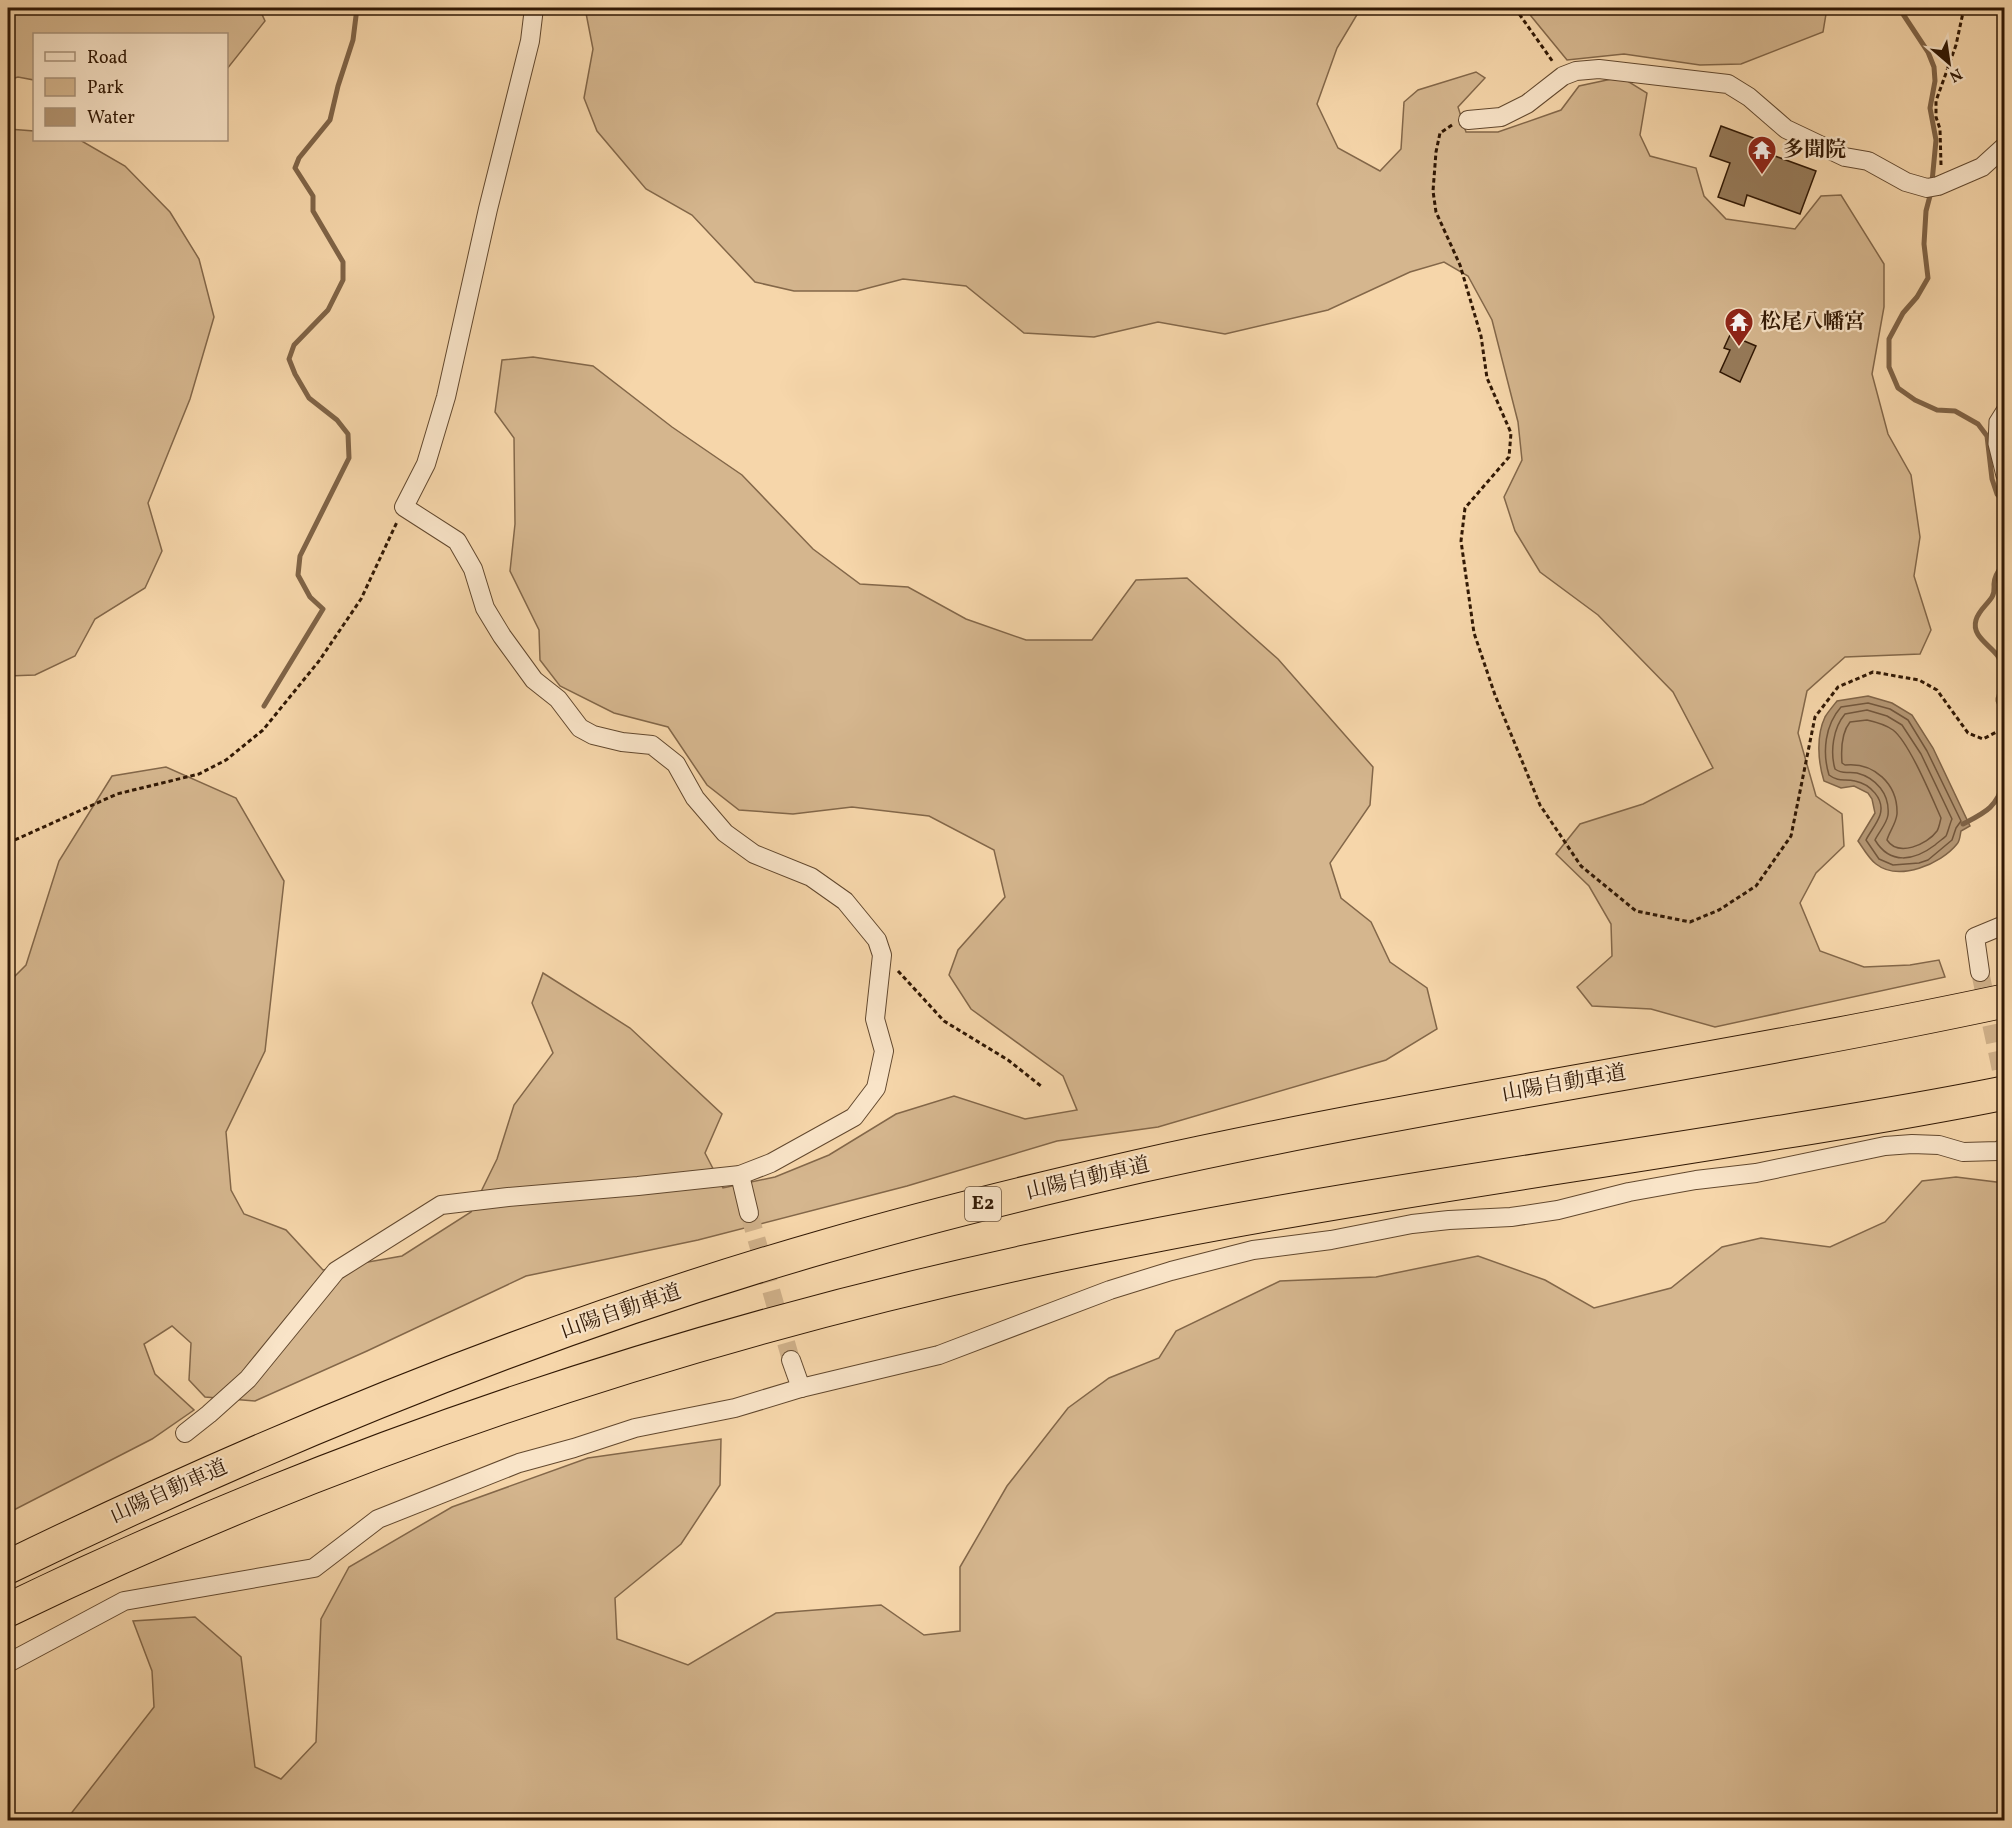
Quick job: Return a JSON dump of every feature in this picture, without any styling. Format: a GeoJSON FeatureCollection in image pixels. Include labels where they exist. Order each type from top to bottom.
{"type":"FeatureCollection","features":[{"type":"Feature","properties":{"kind":"highway","name":"山陽自動車道"},"geometry":{"type":"LineString","coordinates":[[8,1567],[202,1477],[376,1402],[534,1342],[825,1246],[983,1204],[1141,1166],[1293,1134],[1817,1038],[2004,1001]]}},
{"type":"Feature","properties":{"kind":"highway","name":"山陽自動車道"},"geometry":{"type":"LineString","coordinates":[[8,1610],[222,1513],[375,1453],[530,1397],[688,1347],[832,1309],[992,1269],[1162,1234],[1330,1204],[1798,1129],[2004,1093]]}},
{"type":"Feature","properties":{"kind":"street"},"geometry":{"type":"LineString","coordinates":[[185,1432],[248,1379],[336,1271],[441,1205],[740,1174],[771,1163],[854,1117],[876,1088],[884,1051],[875,1019],[882,954],[877,940],[845,901],[811,877],[754,854],[725,833],[694,798],[676,764],[652,745],[622,742],[593,735],[580,728],[558,699],[534,680],[502,636],[486,608],[473,569],[457,541],[404,507],[426,464],[446,397],[488,209],[530,41],[534,8]]}},
{"type":"Feature","properties":{"kind":"street"},"geometry":{"type":"LineString","coordinates":[[1468,120],[1501,117],[1527,104],[1563,76],[1576,71],[1599,69],[1728,84],[1749,97],[1786,129],[1845,157],[1868,161],[1906,182],[1936,186],[1983,167],[2004,147]]}},
{"type":"Feature","properties":{"kind":"street"},"geometry":{"type":"LineString","coordinates":[[1980,972],[1975,937],[2004,925]]}},
{"type":"Feature","properties":{"kind":"street"},"geometry":{"type":"LineString","coordinates":[[8,1663],[124,1601],[314,1568],[378,1519],[519,1463],[635,1428],[735,1408],[801,1388],[939,1355],[1110,1290],[1171,1271],[1254,1251],[1331,1240],[1412,1224],[1558,1210],[1629,1192],[1696,1180],[1756,1173],[1886,1146],[1939,1145],[1963,1152],[1998,1151],[2004,1148]]}},
{"type":"Feature","properties":{"kind":"street"},"geometry":{"type":"LineString","coordinates":[[740,1174],[749,1213]]}},
{"type":"Feature","properties":{"kind":"street"},"geometry":{"type":"LineString","coordinates":[[791,1360],[801,1388]]}},
{"type":"Feature","properties":{"kind":"lane"},"geometry":{"type":"LineString","coordinates":[[2001,476],[1994,444],[1994,421],[2004,405]]}},
{"type":"Feature","properties":{"kind":"path"},"geometry":{"type":"LineString","coordinates":[[1515,8],[1563,76]]}},
{"type":"Feature","properties":{"kind":"path"},"geometry":{"type":"LineString","coordinates":[[1936,186],[1940,178],[1941,129],[1936,117],[1936,100],[1956,45],[1964,8]]}},
{"type":"Feature","properties":{"kind":"path"},"geometry":{"type":"LineString","coordinates":[[1468,120],[1450,126],[1440,133],[1432,192],[1436,212],[1460,265],[1481,336],[1487,378],[1510,433],[1509,458],[1465,508],[1461,541],[1474,633],[1495,695],[1540,804],[1581,866],[1636,911],[1690,922],[1719,910],[1756,886],[1791,836],[1815,717],[1838,687],[1873,672],[1919,680],[1937,690],[1968,733],[1983,739],[2004,728]]}},
{"type":"Feature","properties":{"kind":"path"},"geometry":{"type":"LineString","coordinates":[[8,843],[117,794],[199,774],[226,760],[262,730],[319,661],[361,599],[404,507]]}},
{"type":"Feature","properties":{"kind":"path"},"geometry":{"type":"LineString","coordinates":[[882,954],[944,1021],[1008,1060],[1041,1086]]}},
{"type":"Feature","properties":{"kind":"green space"},"geometry":{"type":"Polygon","coordinates":[[[8,8],[259,8],[265,21],[228,68],[228,33],[33,33],[33,80],[18,77],[8,80],[8,8]]]}},
{"type":"Feature","properties":{"kind":"green space"},"geometry":{"type":"Polygon","coordinates":[[[585,8],[1361,8],[1337,48],[1317,104],[1338,148],[1380,171],[1401,149],[1404,102],[1418,90],[1476,72],[1485,78],[1458,107],[1466,132],[1498,132],[1561,110],[1579,86],[1621,77],[1647,93],[1640,135],[1650,156],[1696,168],[1704,196],[1726,219],[1795,229],[1821,196],[1841,195],[1884,264],[1884,307],[1872,374],[1888,434],[1911,475],[1920,537],[1914,576],[1931,630],[1920,654],[1845,657],[1807,691],[1798,733],[1816,796],[1842,814],[1844,846],[1816,873],[1800,903],[1820,951],[1864,967],[1910,965],[1939,960],[1945,977],[1715,1027],[1651,1009],[1592,1006],[1577,987],[1612,956],[1611,924],[1589,886],[1556,854],[1580,824],[1643,804],[1713,768],[1673,692],[1598,615],[1540,572],[1515,531],[1504,497],[1522,460],[1518,422],[1492,320],[1468,276],[1444,262],[1410,272],[1328,310],[1225,334],[1158,322],[1094,337],[1024,333],[966,286],[903,279],[857,291],[794,291],[755,282],[692,215],[646,189],[597,131],[584,98],[593,49],[585,8]]]}},
{"type":"Feature","properties":{"kind":"green space"},"geometry":{"type":"Polygon","coordinates":[[[1527,8],[1827,8],[1823,32],[1741,64],[1700,65],[1624,54],[1567,60],[1527,8]]]}},
{"type":"Feature","properties":{"kind":"green space"},"geometry":{"type":"Polygon","coordinates":[[[8,129],[33,131],[33,141],[82,141],[125,166],[170,212],[199,259],[214,317],[190,399],[148,503],[162,551],[145,588],[95,619],[75,656],[35,675],[8,676],[8,129]]]}},
{"type":"Feature","properties":{"kind":"green space"},"geometry":{"type":"Polygon","coordinates":[[[533,357],[593,366],[672,427],[742,475],[813,549],[860,584],[908,587],[966,619],[1026,640],[1092,640],[1136,580],[1187,578],[1278,659],[1373,767],[1370,805],[1330,863],[1341,898],[1371,922],[1390,962],[1427,988],[1437,1029],[1386,1060],[1158,1127],[1057,1141],[907,1186],[698,1240],[526,1276],[255,1401],[205,1397],[189,1380],[191,1343],[172,1326],[144,1344],[155,1374],[194,1410],[152,1439],[8,1513],[8,983],[26,965],[59,861],[112,776],[166,767],[236,798],[284,881],[265,1051],[226,1132],[231,1190],[244,1214],[286,1230],[323,1270],[402,1256],[471,1212],[497,1159],[514,1105],[553,1053],[532,1003],[543,973],[630,1028],[722,1114],[705,1153],[723,1188],[775,1177],[829,1155],[896,1114],[954,1096],[1025,1119],[1077,1110],[1063,1076],[971,1009],[949,975],[958,950],[1005,897],[994,850],[929,816],[852,807],[793,814],[739,810],[707,785],[668,727],[614,713],[560,686],[540,660],[539,630],[510,571],[515,524],[514,438],[495,412],[502,360],[533,357]]]}},
{"type":"Feature","properties":{"kind":"green space"},"geometry":{"type":"Polygon","coordinates":[[[1956,1177],[2004,1183],[2004,1820],[66,1820],[154,1707],[152,1671],[133,1621],[195,1617],[241,1657],[255,1767],[281,1779],[316,1742],[321,1619],[349,1567],[452,1507],[588,1458],[721,1439],[720,1485],[681,1544],[615,1598],[617,1639],[688,1665],[776,1613],[881,1605],[924,1635],[960,1631],[960,1567],[1007,1486],[1068,1408],[1109,1378],[1159,1358],[1176,1331],[1280,1281],[1376,1277],[1478,1256],[1545,1280],[1594,1308],[1671,1288],[1722,1247],[1761,1238],[1830,1247],[1885,1222],[1922,1181],[1956,1177]]]}},
{"type":"Feature","properties":{"kind":"water"},"geometry":{"type":"Polygon","coordinates":[[[1868,696],[1892,703],[1912,715],[1933,748],[1970,826],[1961,831],[1958,843],[1941,858],[1908,871],[1885,869],[1873,862],[1858,841],[1875,813],[1872,799],[1868,793],[1854,786],[1841,788],[1824,781],[1820,766],[1820,732],[1825,717],[1837,701],[1868,696]]]}},
{"type":"Feature","properties":{"kind":"building"},"geometry":{"type":"Polygon","coordinates":[[[1721,126],[1767,143],[1764,152],[1816,171],[1800,214],[1747,195],[1744,206],[1718,197],[1730,163],[1710,156],[1721,126]]]}},
{"type":"Feature","properties":{"kind":"building"},"geometry":{"type":"Polygon","coordinates":[[[1730,335],[1756,346],[1740,382],[1720,372],[1730,350],[1724,348],[1730,335]]]}},
{"type":"Feature","properties":{"kind":"waterway"},"geometry":{"type":"LineString","coordinates":[[264,706],[323,609],[310,597],[298,575],[300,556],[349,458],[348,434],[337,420],[309,398],[289,359],[294,345],[328,310],[343,280],[343,262],[313,211],[313,196],[295,168],[299,158],[330,120],[353,40],[357,8]]}},
{"type":"Feature","properties":{"kind":"waterway"},"geometry":{"type":"LineString","coordinates":[[1899,8],[1928,52],[1934,67],[1935,81],[1930,108],[1936,140],[1932,182]]}},
{"type":"Feature","properties":{"kind":"waterway"},"geometry":{"type":"LineString","coordinates":[[1931,192],[1926,211],[1924,244],[1928,278],[1917,297],[1903,313],[1889,339],[1889,367],[1898,388],[1915,400],[1937,410],[1955,411],[1978,424],[1987,436],[1992,479],[1997,494],[2004,502]]}},
{"type":"Feature","properties":{"kind":"waterway"},"geometry":{"type":"LineString","coordinates":[[2004,563],[1995,578],[1993,595],[1979,613],[1975,627],[1981,639],[2000,660],[2003,678],[1998,700],[2004,710]]}},
{"type":"Feature","properties":{"kind":"waterway"},"geometry":{"type":"LineString","coordinates":[[1963,824],[1994,804],[2004,782]]}},
{"type":"Feature","properties":{"kind":"tunnel"},"geometry":{"type":"LineString","coordinates":[[1980,972],[2004,1084]]}},
{"type":"Feature","properties":{"kind":"tunnel"},"geometry":{"type":"LineString","coordinates":[[749,1213],[791,1360]]}},
{"type":"Feature","properties":{"kind":"place","name":"多聞院"},"geometry":{"type":"Point","coordinates":[1762,176]}},
{"type":"Feature","properties":{"kind":"place","name":"松尾八幡宮"},"geometry":{"type":"Point","coordinates":[1739,348]}}]}
